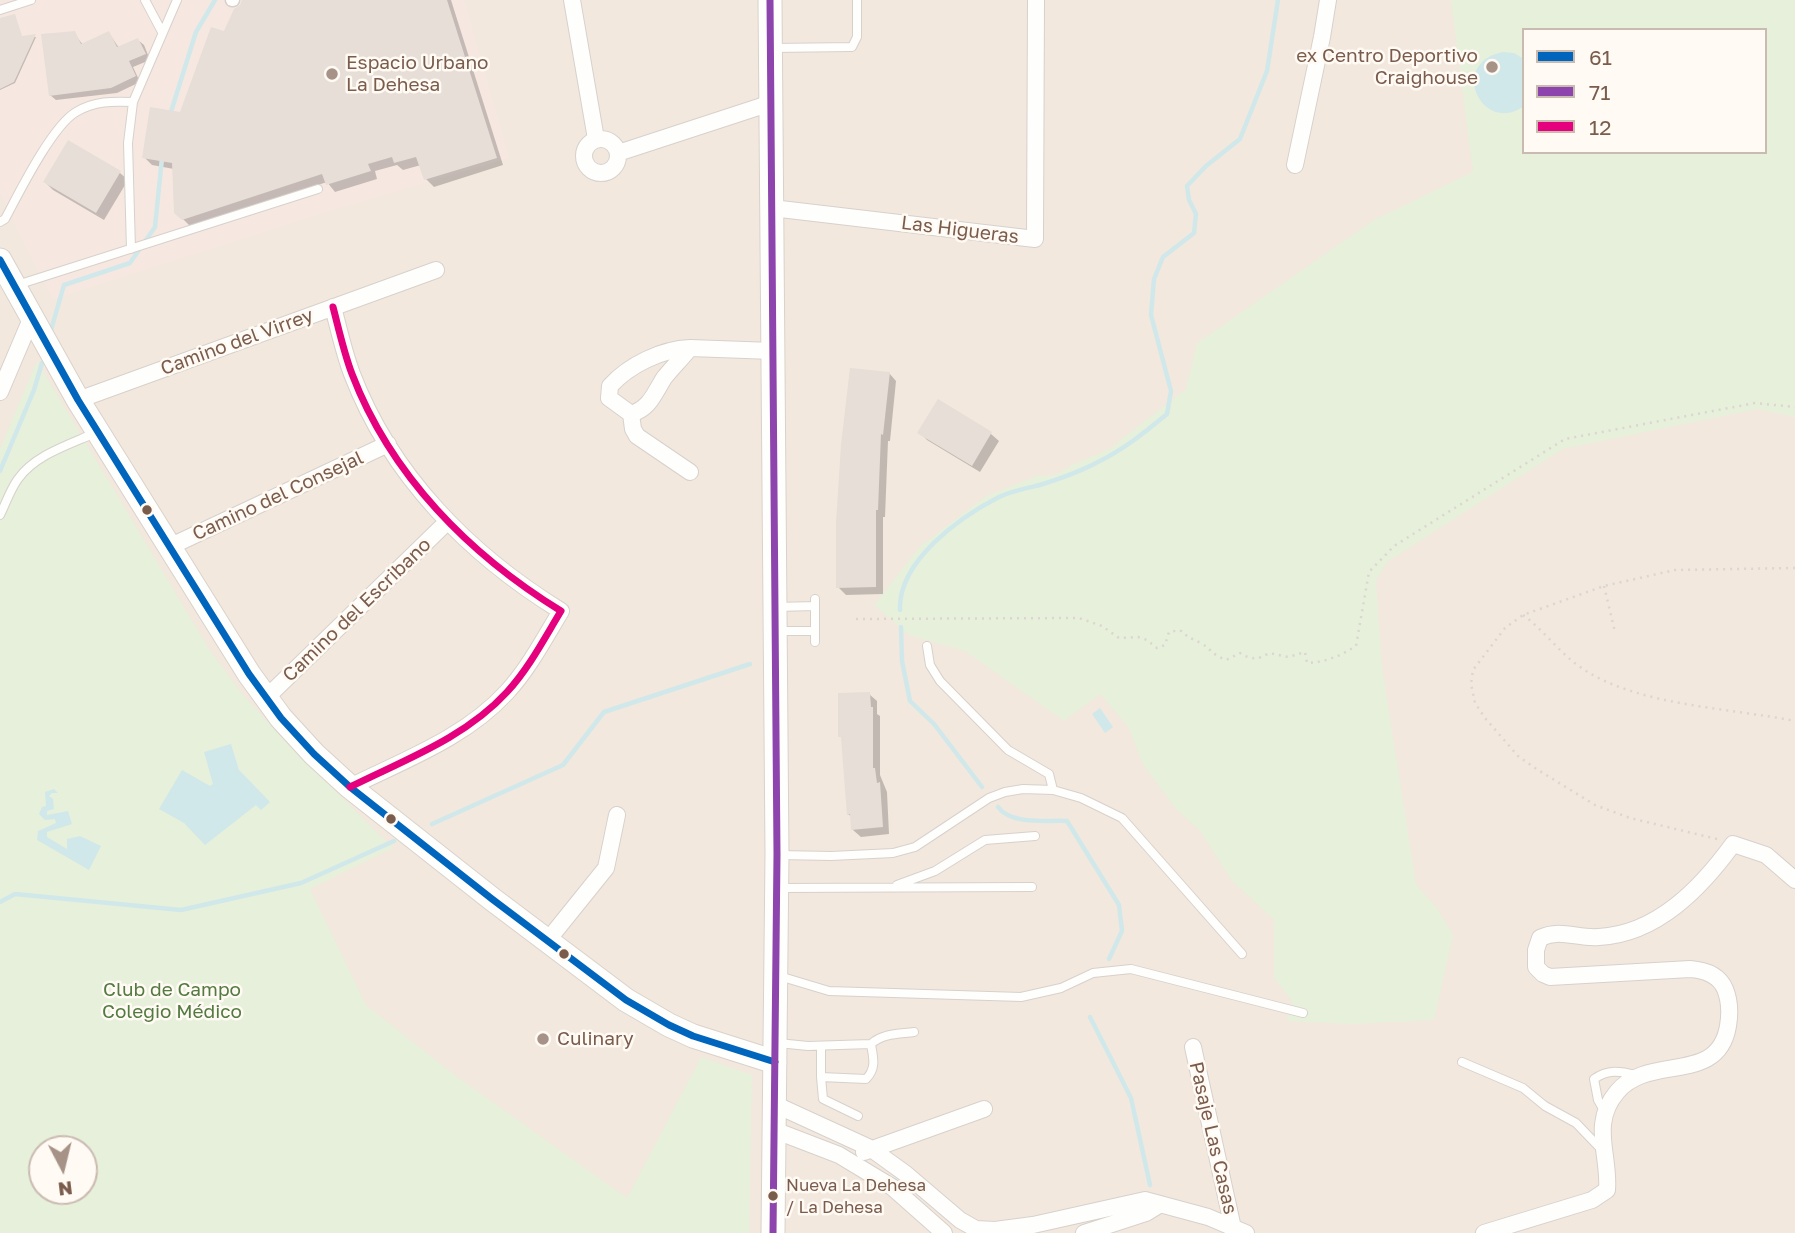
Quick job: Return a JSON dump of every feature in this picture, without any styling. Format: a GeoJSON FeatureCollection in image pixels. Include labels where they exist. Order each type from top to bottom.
{"type":"FeatureCollection","features":[{"type":"Feature","properties":{"kind":"main road"},"geometry":{"type":"LineString","coordinates":[[770,0],[776,854],[773,1233]]}},
{"type":"Feature","properties":{"kind":"main road"},"geometry":{"type":"LineString","coordinates":[[0,260],[78,400],[169,547],[266,698],[314,754],[350,787],[492,899],[647,1013],[693,1035],[775,1053]]}},
{"type":"Feature","properties":{"kind":"street"},"geometry":{"type":"LineString","coordinates":[[572,0],[596,139]]}},
{"type":"Feature","properties":{"kind":"street","name":"Las Higueras"},"geometry":{"type":"LineString","coordinates":[[772,208],[1035,239],[1036,0]]}},
{"type":"Feature","properties":{"kind":"street"},"geometry":{"type":"LineString","coordinates":[[1295,165],[1328,0]]}},
{"type":"Feature","properties":{"kind":"street"},"geometry":{"type":"LineString","coordinates":[[618,153],[771,103]]}},
{"type":"Feature","properties":{"kind":"street"},"geometry":{"type":"LineString","coordinates":[[596,139],[606,139],[614,144],[618,153],[618,160],[608,171],[594,172],[584,162],[585,148],[596,139]]}},
{"type":"Feature","properties":{"kind":"street","name":"Camino del Virrey"},"geometry":{"type":"LineString","coordinates":[[78,400],[436,270]]}},
{"type":"Feature","properties":{"kind":"street"},"geometry":{"type":"LineString","coordinates":[[333,307],[352,373],[388,444],[405,470],[447,522],[508,576],[561,611],[532,660],[512,686],[489,709],[451,736],[350,787]]}},
{"type":"Feature","properties":{"kind":"street"},"geometry":{"type":"LineString","coordinates":[[0,392],[31,319]]}},
{"type":"Feature","properties":{"kind":"street"},"geometry":{"type":"LineString","coordinates":[[690,472],[637,436],[631,414],[610,398],[610,386],[619,376],[640,363],[677,348],[773,351]]}},
{"type":"Feature","properties":{"kind":"street"},"geometry":{"type":"LineString","coordinates":[[631,414],[640,411],[650,402],[665,377],[690,348]]}},
{"type":"Feature","properties":{"kind":"street"},"geometry":{"type":"LineString","coordinates":[[0,351],[18,350]]}},
{"type":"Feature","properties":{"kind":"street","name":"Camino del Consejal"},"geometry":{"type":"LineString","coordinates":[[169,547],[388,444]]}},
{"type":"Feature","properties":{"kind":"street","name":"Camino del Escribano"},"geometry":{"type":"LineString","coordinates":[[266,698],[447,522]]}},
{"type":"Feature","properties":{"kind":"street"},"geometry":{"type":"LineString","coordinates":[[548,940],[606,868],[617,815]]}},
{"type":"Feature","properties":{"kind":"street"},"geometry":{"type":"LineString","coordinates":[[1484,1233],[1579,1204],[1607,1190],[1608,1176],[1603,1154],[1602,1127],[1616,1093],[1639,1075],[1706,1061],[1721,1049],[1729,1022],[1724,986],[1711,974],[1690,969],[1550,977],[1536,967],[1536,950],[1540,938],[1563,932],[1595,938],[1646,925],[1668,911],[1700,884],[1733,844],[1766,855],[1795,880]]}},
{"type":"Feature","properties":{"kind":"street","name":"Pasaje Las Casas"},"geometry":{"type":"LineString","coordinates":[[1193,1047],[1239,1230]]}},
{"type":"Feature","properties":{"kind":"street","name":"Pasaje Las Casas"},"geometry":{"type":"LineString","coordinates":[[774,1104],[870,1148],[906,1174],[960,1220],[976,1229],[995,1230],[1033,1225],[1145,1200],[1190,1211],[1239,1230]]}},
{"type":"Feature","properties":{"kind":"street"},"geometry":{"type":"LineString","coordinates":[[849,1162],[870,1148],[984,1109]]}},
{"type":"Feature","properties":{"kind":"street"},"geometry":{"type":"LineString","coordinates":[[774,1130],[839,1155],[892,1187],[944,1233]]}},
{"type":"Feature","properties":{"kind":"street"},"geometry":{"type":"LineString","coordinates":[[1084,1233],[1146,1213],[1159,1205]]}},
{"type":"Feature","properties":{"kind":"lane"},"geometry":{"type":"LineString","coordinates":[[0,9],[31,0]]}},
{"type":"Feature","properties":{"kind":"lane"},"geometry":{"type":"LineString","coordinates":[[145,0],[162,32]]}},
{"type":"Feature","properties":{"kind":"lane"},"geometry":{"type":"LineString","coordinates":[[132,249],[128,143],[133,102],[177,0]]}},
{"type":"Feature","properties":{"kind":"lane"},"geometry":{"type":"LineString","coordinates":[[771,48],[852,47],[857,37],[857,0]]}},
{"type":"Feature","properties":{"kind":"lane"},"geometry":{"type":"LineString","coordinates":[[0,222],[5,219],[48,143],[74,113],[103,101],[133,102]]}},
{"type":"Feature","properties":{"kind":"lane"},"geometry":{"type":"LineString","coordinates":[[13,287],[318,189]]}},
{"type":"Feature","properties":{"kind":"lane"},"geometry":{"type":"LineString","coordinates":[[0,515],[16,481],[27,468],[97,432]]}},
{"type":"Feature","properties":{"kind":"lane"},"geometry":{"type":"LineString","coordinates":[[775,607],[815,603],[816,642]]}},
{"type":"Feature","properties":{"kind":"lane"},"geometry":{"type":"LineString","coordinates":[[775,631],[815,631]]}},
{"type":"Feature","properties":{"kind":"lane"},"geometry":{"type":"LineString","coordinates":[[928,646],[930,666],[940,681],[1008,750],[1049,774],[1053,790]]}},
{"type":"Feature","properties":{"kind":"lane"},"geometry":{"type":"LineString","coordinates":[[776,854],[831,856],[893,853],[915,847],[989,797],[1023,789],[1053,790],[1081,798],[1122,818],[1242,954]]}},
{"type":"Feature","properties":{"kind":"lane"},"geometry":{"type":"LineString","coordinates":[[891,887],[935,871],[985,840],[1035,836]]}},
{"type":"Feature","properties":{"kind":"lane"},"geometry":{"type":"LineString","coordinates":[[776,888],[1032,887]]}},
{"type":"Feature","properties":{"kind":"lane"},"geometry":{"type":"LineString","coordinates":[[776,976],[829,990],[1021,997],[1061,988],[1093,973],[1131,969],[1303,1013]]}},
{"type":"Feature","properties":{"kind":"lane"},"geometry":{"type":"LineString","coordinates":[[775,1053],[821,1046],[871,1044],[878,1037],[914,1032]]}},
{"type":"Feature","properties":{"kind":"lane"},"geometry":{"type":"LineString","coordinates":[[821,1077],[866,1079],[873,1073],[871,1044]]}},
{"type":"Feature","properties":{"kind":"lane"},"geometry":{"type":"LineString","coordinates":[[821,1046],[823,1099],[858,1116]]}},
{"type":"Feature","properties":{"kind":"lane"},"geometry":{"type":"LineString","coordinates":[[1462,1062],[1523,1088],[1545,1106],[1585,1131],[1603,1154]]}},
{"type":"Feature","properties":{"kind":"lane"},"geometry":{"type":"LineString","coordinates":[[1606,1114],[1598,1100],[1594,1079],[1603,1073],[1616,1071],[1639,1075]]}},
{"type":"Feature","properties":{"kind":"path"},"geometry":{"type":"LineString","coordinates":[[856,619],[1079,618],[1101,626],[1119,638],[1138,637],[1157,648],[1165,645],[1169,632],[1180,630],[1191,640],[1203,644],[1211,654],[1226,660],[1240,653],[1248,658],[1259,659],[1269,653],[1288,657],[1305,652],[1307,663],[1321,662],[1339,657],[1356,646],[1369,572],[1394,546],[1565,439],[1755,402],[1795,407]]}},
{"type":"Feature","properties":{"kind":"path"},"geometry":{"type":"LineString","coordinates":[[1733,844],[1630,818],[1595,805],[1535,768],[1503,741],[1475,703],[1471,684],[1473,670],[1505,628],[1523,615],[1604,586],[1675,570],[1795,568]]}},
{"type":"Feature","properties":{"kind":"path"},"geometry":{"type":"LineString","coordinates":[[1604,586],[1615,632]]}},
{"type":"Feature","properties":{"kind":"path"},"geometry":{"type":"LineString","coordinates":[[1523,615],[1542,629],[1553,644],[1583,669],[1621,687],[1675,701],[1795,721]]}},
{"type":"Feature","properties":{"kind":"shaded area"},"geometry":{"type":"Polygon","coordinates":[[[0,0],[1795,0],[1795,1233],[0,1233],[0,0]]]}},
{"type":"Feature","properties":{"kind":"shaded area"},"geometry":{"type":"Polygon","coordinates":[[[0,0],[464,0],[509,158],[332,210],[53,299],[0,192],[0,0]]]}},
{"type":"Feature","properties":{"kind":"green space"},"geometry":{"type":"Polygon","coordinates":[[[1451,0],[1795,0],[1795,417],[1757,409],[1563,449],[1387,562],[1376,581],[1382,668],[1416,884],[1437,908],[1453,935],[1434,1020],[1353,1024],[1287,1021],[1292,1001],[1274,978],[1274,920],[1232,881],[1200,831],[1176,809],[1143,765],[1129,728],[1100,694],[1064,721],[965,651],[909,635],[874,605],[920,546],[986,496],[1037,476],[1055,475],[1109,449],[1186,389],[1197,343],[1374,220],[1473,172],[1451,0]]]}},
{"type":"Feature","properties":{"kind":"green space","name":"Club de Campo Colegio Médico"},"geometry":{"type":"Polygon","coordinates":[[[37,361],[209,649],[243,695],[282,738],[393,848],[310,889],[366,1005],[456,1076],[627,1198],[701,1057],[752,1075],[749,1233],[0,1233],[0,448],[37,361]]]}},
{"type":"Feature","properties":{"kind":"water"},"geometry":{"type":"Polygon","coordinates":[[[1503,52],[1514,53],[1522,58],[1522,107],[1509,113],[1496,112],[1485,105],[1477,94],[1474,82],[1477,69],[1486,59],[1503,52]]]}},
{"type":"Feature","properties":{"kind":"water"},"geometry":{"type":"Polygon","coordinates":[[[1100,708],[1113,727],[1105,733],[1092,714],[1100,708]]]}},
{"type":"Feature","properties":{"kind":"water"},"geometry":{"type":"Polygon","coordinates":[[[231,744],[239,770],[270,802],[261,810],[256,805],[205,845],[184,823],[159,809],[182,770],[210,786],[213,784],[204,752],[231,744]]]}},
{"type":"Feature","properties":{"kind":"water"},"geometry":{"type":"Polygon","coordinates":[[[54,789],[58,793],[49,796],[53,799],[54,809],[47,811],[47,815],[68,811],[72,824],[47,832],[47,837],[67,849],[67,839],[80,836],[101,846],[89,870],[37,840],[38,831],[56,823],[55,819],[45,820],[39,814],[42,807],[46,806],[45,792],[54,789]]]}},
{"type":"Feature","properties":{"kind":"building","name":"Espacio Urbano La Dehesa"},"geometry":{"type":"Polygon","coordinates":[[[242,0],[447,0],[497,158],[424,180],[416,157],[394,163],[392,157],[368,164],[371,171],[326,185],[322,174],[182,220],[174,213],[172,163],[142,158],[150,107],[180,112],[211,27],[224,31],[234,9],[242,0]]]}},
{"type":"Feature","properties":{"kind":"building"},"geometry":{"type":"Polygon","coordinates":[[[15,14],[22,36],[36,34],[14,82],[0,89],[0,18],[15,14]]]}},
{"type":"Feature","properties":{"kind":"building"},"geometry":{"type":"Polygon","coordinates":[[[75,31],[81,44],[109,31],[117,47],[138,38],[146,54],[129,61],[136,76],[111,88],[49,96],[41,34],[75,31]]]}},
{"type":"Feature","properties":{"kind":"building"},"geometry":{"type":"Polygon","coordinates":[[[68,140],[121,171],[96,213],[43,182],[68,140]]]}},
{"type":"Feature","properties":{"kind":"building"},"geometry":{"type":"Polygon","coordinates":[[[850,368],[890,372],[883,435],[881,434],[876,510],[876,587],[836,588],[836,524],[841,445],[850,368]]]}},
{"type":"Feature","properties":{"kind":"building"},"geometry":{"type":"Polygon","coordinates":[[[938,399],[992,432],[972,466],[917,433],[938,399]]]}},
{"type":"Feature","properties":{"kind":"building"},"geometry":{"type":"Polygon","coordinates":[[[870,692],[873,707],[873,768],[877,783],[880,782],[883,827],[851,830],[850,814],[847,815],[841,737],[838,737],[838,693],[870,692]]]}},
{"type":"Feature","properties":{"kind":"waterway"},"geometry":{"type":"LineString","coordinates":[[170,115],[196,32],[215,0]]}},
{"type":"Feature","properties":{"kind":"waterway"},"geometry":{"type":"LineString","coordinates":[[900,610],[902,592],[909,574],[920,558],[967,516],[1004,495],[1040,485],[1096,463],[1124,447],[1167,414],[1171,391],[1151,315],[1154,279],[1163,257],[1194,233],[1196,214],[1189,200],[1187,186],[1206,166],[1240,139],[1267,71],[1278,0]]}},
{"type":"Feature","properties":{"kind":"waterway"},"geometry":{"type":"LineString","coordinates":[[51,330],[64,285],[130,263],[155,227],[162,158]]}},
{"type":"Feature","properties":{"kind":"waterway"},"geometry":{"type":"LineString","coordinates":[[0,471],[34,390],[42,363]]}},
{"type":"Feature","properties":{"kind":"waterway"},"geometry":{"type":"LineString","coordinates":[[901,627],[902,661],[910,701],[934,724],[982,787]]}},
{"type":"Feature","properties":{"kind":"waterway"},"geometry":{"type":"LineString","coordinates":[[432,824],[563,765],[604,712],[750,664]]}},
{"type":"Feature","properties":{"kind":"waterway"},"geometry":{"type":"LineString","coordinates":[[998,807],[1011,817],[1020,819],[1067,821],[1119,905],[1122,931],[1109,959]]}},
{"type":"Feature","properties":{"kind":"waterway"},"geometry":{"type":"LineString","coordinates":[[0,902],[15,894],[181,910],[301,883],[394,841]]}},
{"type":"Feature","properties":{"kind":"waterway"},"geometry":{"type":"LineString","coordinates":[[1090,1017],[1131,1098],[1150,1185]]}},
{"type":"Feature","properties":{"kind":"transit line","name":"71"},"geometry":{"type":"LineString","coordinates":[[770,0],[777,854],[773,1233]]}},
{"type":"Feature","properties":{"kind":"transit line","name":"61"},"geometry":{"type":"LineString","coordinates":[[0,260],[78,400],[249,674],[281,718],[314,754],[350,787],[492,899],[626,1000],[693,1036],[775,1062]]}},
{"type":"Feature","properties":{"kind":"transit line","name":"12"},"geometry":{"type":"LineString","coordinates":[[333,307],[349,366],[368,411],[411,479],[437,510],[495,565],[561,611],[522,673],[490,708],[433,747],[350,787]]}},
{"type":"Feature","properties":{"kind":"place","name":"ex Centro Deportivo Craighouse"},"geometry":{"type":"Point","coordinates":[1492,67]}},
{"type":"Feature","properties":{"kind":"place","name":"Espacio Urbano La Dehesa"},"geometry":{"type":"Point","coordinates":[332,74]}},
{"type":"Feature","properties":{"kind":"place","name":"Culinary"},"geometry":{"type":"Point","coordinates":[543,1039]}},
{"type":"Feature","properties":{"kind":"place","name":"Nueva La Dehesa / La Dehesa"},"geometry":{"type":"Point","coordinates":[773,1196]}}]}
